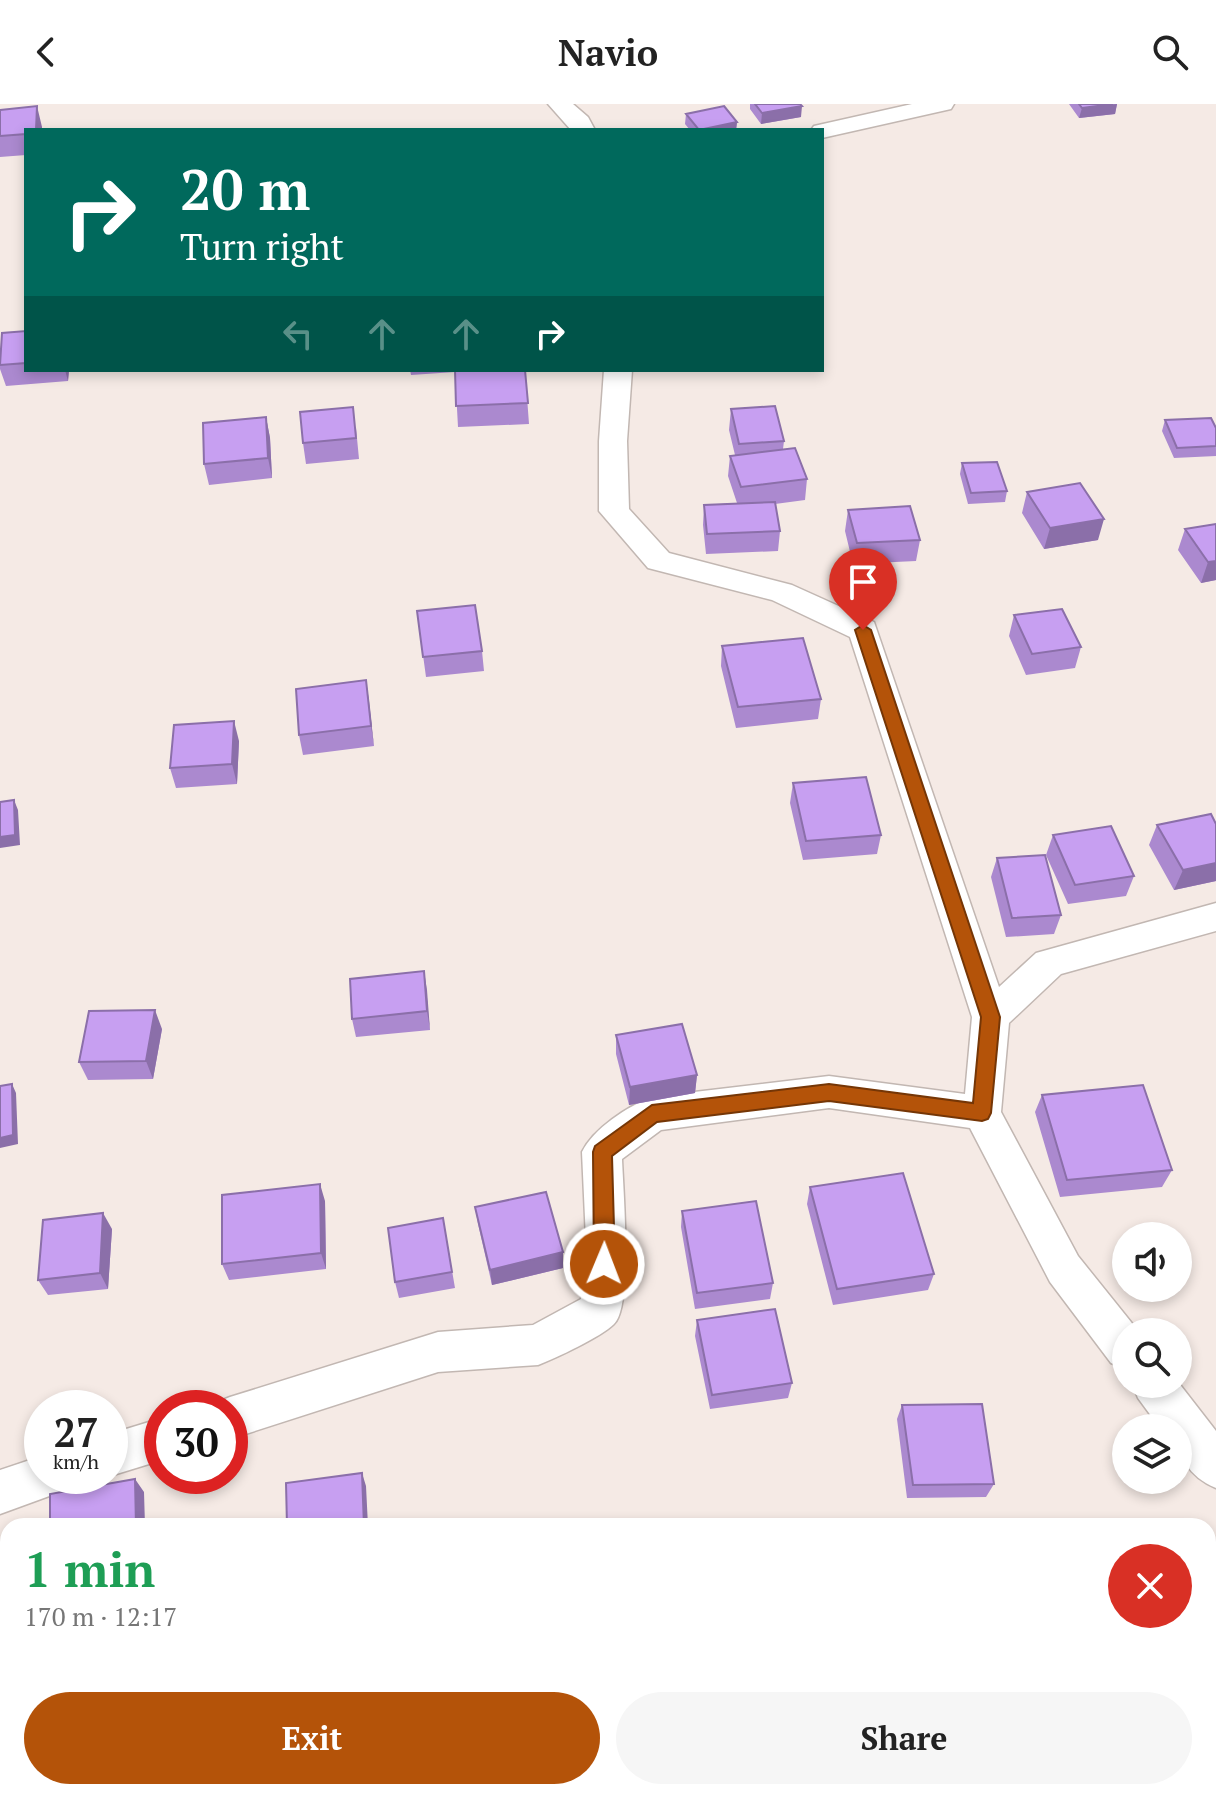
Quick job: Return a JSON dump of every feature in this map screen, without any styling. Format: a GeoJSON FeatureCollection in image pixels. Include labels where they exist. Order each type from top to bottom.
{"type":"FeatureCollection","features":[{"type":"Feature","properties":{"kind":"street"},"geometry":{"type":"LineString","coordinates":[[559,104],[580,122],[582,128]]}},
{"type":"Feature","properties":{"kind":"street"},"geometry":{"type":"LineString","coordinates":[[824,131],[943,104]]}},
{"type":"Feature","properties":{"kind":"street"},"geometry":{"type":"LineString","coordinates":[[618,372],[613,441],[614,511],[659,561],[781,592],[863,630],[991,1017],[982,1113],[1064,1269],[1112,1331]]}},
{"type":"Feature","properties":{"kind":"street"},"geometry":{"type":"LineString","coordinates":[[991,1017],[1049,963],[1216,917]]}},
{"type":"Feature","properties":{"kind":"street"},"geometry":{"type":"LineString","coordinates":[[248,1412],[438,1352],[538,1345],[601,1310],[606,1240],[602,1152],[652,1114],[829,1092],[982,1113]]}},
{"type":"Feature","properties":{"kind":"street"},"geometry":{"type":"LineString","coordinates":[[1164,1398],[1216,1466]]}},
{"type":"Feature","properties":{"kind":"street"},"geometry":{"type":"LineString","coordinates":[[0,1492],[24,1484]]}},
{"type":"Feature","properties":{"kind":"building"},"geometry":{"type":"Polygon","coordinates":[[[755,104],[800,104],[802,106],[762,113],[755,104]]]}},
{"type":"Feature","properties":{"kind":"building"},"geometry":{"type":"Polygon","coordinates":[[[1079,104],[1113,104],[1082,108],[1079,104]]]}},
{"type":"Feature","properties":{"kind":"building"},"geometry":{"type":"Polygon","coordinates":[[[37,106],[36,128],[24,128],[24,134],[0,136],[0,110],[37,106]]]}},
{"type":"Feature","properties":{"kind":"building"},"geometry":{"type":"Polygon","coordinates":[[[724,106],[737,122],[697,128],[686,114],[724,106]]]}},
{"type":"Feature","properties":{"kind":"building"},"geometry":{"type":"Polygon","coordinates":[[[24,331],[24,363],[0,365],[2,333],[24,331]]]}},
{"type":"Feature","properties":{"kind":"building"},"geometry":{"type":"Polygon","coordinates":[[[455,372],[525,372],[528,403],[456,406],[455,372]]]}},
{"type":"Feature","properties":{"kind":"building"},"geometry":{"type":"Polygon","coordinates":[[[775,406],[784,441],[739,444],[731,409],[775,406]]]}},
{"type":"Feature","properties":{"kind":"building"},"geometry":{"type":"Polygon","coordinates":[[[353,407],[356,438],[303,443],[300,412],[353,407]]]}},
{"type":"Feature","properties":{"kind":"building"},"geometry":{"type":"Polygon","coordinates":[[[266,417],[268,458],[204,464],[203,423],[266,417]]]}},
{"type":"Feature","properties":{"kind":"building"},"geometry":{"type":"Polygon","coordinates":[[[1211,418],[1216,428],[1216,446],[1177,448],[1165,420],[1211,418]]]}},
{"type":"Feature","properties":{"kind":"building"},"geometry":{"type":"Polygon","coordinates":[[[795,448],[807,479],[741,487],[730,456],[795,448]]]}},
{"type":"Feature","properties":{"kind":"building"},"geometry":{"type":"Polygon","coordinates":[[[997,462],[1007,491],[971,493],[962,463],[997,462]]]}},
{"type":"Feature","properties":{"kind":"building"},"geometry":{"type":"Polygon","coordinates":[[[1080,483],[1104,519],[1050,528],[1027,492],[1080,483]]]}},
{"type":"Feature","properties":{"kind":"building"},"geometry":{"type":"Polygon","coordinates":[[[775,502],[780,531],[707,534],[704,505],[775,502]]]}},
{"type":"Feature","properties":{"kind":"building"},"geometry":{"type":"Polygon","coordinates":[[[910,506],[920,540],[857,543],[848,510],[910,506]]]}},
{"type":"Feature","properties":{"kind":"building"},"geometry":{"type":"Polygon","coordinates":[[[1216,524],[1216,561],[1208,562],[1185,529],[1216,524]]]}},
{"type":"Feature","properties":{"kind":"building"},"geometry":{"type":"Polygon","coordinates":[[[475,605],[482,651],[423,657],[417,611],[475,605]]]}},
{"type":"Feature","properties":{"kind":"building"},"geometry":{"type":"Polygon","coordinates":[[[1062,609],[1081,647],[1032,654],[1014,615],[1062,609]]]}},
{"type":"Feature","properties":{"kind":"building"},"geometry":{"type":"Polygon","coordinates":[[[803,638],[821,699],[738,707],[722,646],[803,638]]]}},
{"type":"Feature","properties":{"kind":"building"},"geometry":{"type":"Polygon","coordinates":[[[366,680],[371,726],[299,735],[296,689],[366,680]]]}},
{"type":"Feature","properties":{"kind":"building"},"geometry":{"type":"Polygon","coordinates":[[[234,721],[232,764],[170,768],[174,725],[234,721]]]}},
{"type":"Feature","properties":{"kind":"building"},"geometry":{"type":"Polygon","coordinates":[[[866,777],[881,835],[806,841],[793,783],[866,777]]]}},
{"type":"Feature","properties":{"kind":"building"},"geometry":{"type":"Polygon","coordinates":[[[14,800],[15,835],[0,837],[0,802],[14,800]]]}},
{"type":"Feature","properties":{"kind":"building"},"geometry":{"type":"Polygon","coordinates":[[[1211,814],[1216,824],[1216,863],[1183,870],[1157,825],[1211,814]]]}},
{"type":"Feature","properties":{"kind":"building"},"geometry":{"type":"Polygon","coordinates":[[[1111,826],[1134,876],[1075,885],[1053,835],[1111,826]]]}},
{"type":"Feature","properties":{"kind":"building"},"geometry":{"type":"Polygon","coordinates":[[[1045,855],[1061,915],[1012,918],[997,858],[1045,855]]]}},
{"type":"Feature","properties":{"kind":"building"},"geometry":{"type":"Polygon","coordinates":[[[424,971],[427,1011],[352,1019],[350,979],[424,971]]]}},
{"type":"Feature","properties":{"kind":"building"},"geometry":{"type":"Polygon","coordinates":[[[155,1010],[146,1061],[79,1062],[89,1011],[155,1010]]]}},
{"type":"Feature","properties":{"kind":"building"},"geometry":{"type":"Polygon","coordinates":[[[682,1024],[697,1075],[630,1087],[616,1035],[682,1024]]]}},
{"type":"Feature","properties":{"kind":"building"},"geometry":{"type":"Polygon","coordinates":[[[12,1084],[13,1135],[0,1138],[0,1086],[12,1084]]]}},
{"type":"Feature","properties":{"kind":"building"},"geometry":{"type":"Polygon","coordinates":[[[1143,1085],[1172,1170],[1067,1180],[1042,1095],[1143,1085]]]}},
{"type":"Feature","properties":{"kind":"building"},"geometry":{"type":"Polygon","coordinates":[[[903,1173],[934,1274],[837,1289],[810,1187],[903,1173]]]}},
{"type":"Feature","properties":{"kind":"building"},"geometry":{"type":"Polygon","coordinates":[[[320,1184],[321,1253],[222,1264],[222,1195],[320,1184]]]}},
{"type":"Feature","properties":{"kind":"building"},"geometry":{"type":"Polygon","coordinates":[[[546,1192],[563,1252],[490,1270],[475,1207],[546,1192]]]}},
{"type":"Feature","properties":{"kind":"building"},"geometry":{"type":"Polygon","coordinates":[[[756,1201],[773,1283],[697,1293],[682,1211],[756,1201]]]}},
{"type":"Feature","properties":{"kind":"building"},"geometry":{"type":"Polygon","coordinates":[[[103,1213],[100,1273],[38,1280],[43,1220],[103,1213]]]}},
{"type":"Feature","properties":{"kind":"building"},"geometry":{"type":"Polygon","coordinates":[[[443,1218],[452,1272],[395,1282],[388,1228],[443,1218]]]}},
{"type":"Feature","properties":{"kind":"building"},"geometry":{"type":"Polygon","coordinates":[[[775,1309],[792,1383],[712,1395],[697,1320],[775,1309]]]}},
{"type":"Feature","properties":{"kind":"building"},"geometry":{"type":"Polygon","coordinates":[[[982,1404],[994,1484],[913,1485],[902,1405],[982,1404]]]}},
{"type":"Feature","properties":{"kind":"building"},"geometry":{"type":"Polygon","coordinates":[[[362,1473],[364,1518],[287,1518],[286,1483],[362,1473]]]}},
{"type":"Feature","properties":{"kind":"building"},"geometry":{"type":"Polygon","coordinates":[[[135,1479],[136,1518],[50,1518],[50,1494],[128,1494],[128,1480],[135,1479]]]}},
{"type":"Feature","properties":{"kind":"route"},"geometry":{"type":"LineString","coordinates":[[604,1264],[606,1240],[602,1152],[652,1114],[829,1092],[982,1113],[991,1017],[863,630]]}}]}
